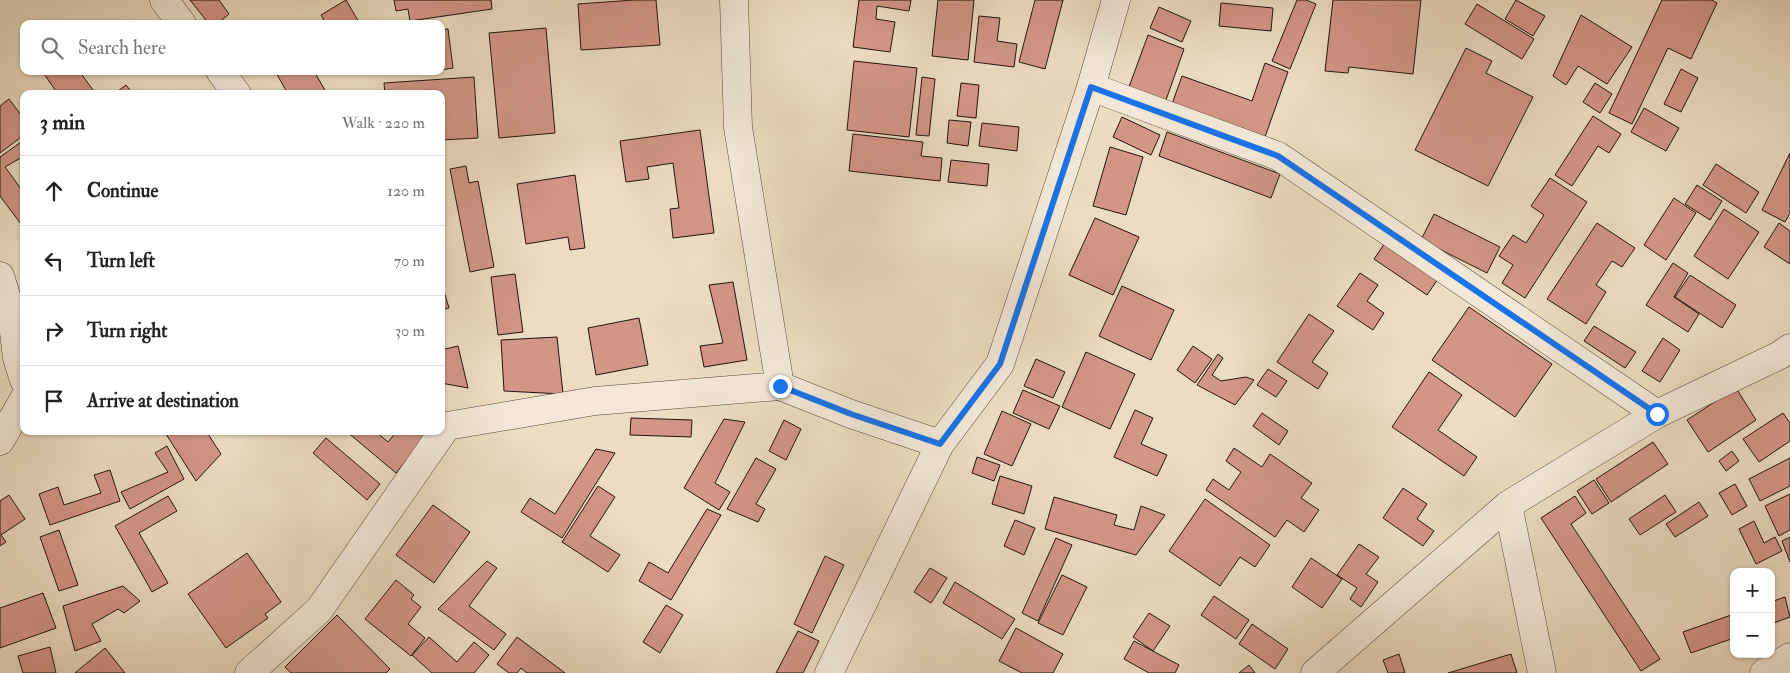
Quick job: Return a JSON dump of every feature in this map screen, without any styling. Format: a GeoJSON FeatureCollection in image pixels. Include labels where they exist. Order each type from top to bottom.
{"type":"FeatureCollection","features":[{"type":"Feature","properties":{"kind":"street"},"geometry":{"type":"LineString","coordinates":[[164,0],[179,20]]}},
{"type":"Feature","properties":{"kind":"street"},"geometry":{"type":"LineString","coordinates":[[734,0],[738,127],[780,386]]}},
{"type":"Feature","properties":{"kind":"street"},"geometry":{"type":"LineString","coordinates":[[829,673],[940,444],[1000,364],[1091,87],[1116,0]]}},
{"type":"Feature","properties":{"kind":"street"},"geometry":{"type":"LineString","coordinates":[[223,75],[234,90]]}},
{"type":"Feature","properties":{"kind":"street"},"geometry":{"type":"LineString","coordinates":[[1091,87],[1278,156],[1657,414]]}},
{"type":"Feature","properties":{"kind":"street"},"geometry":{"type":"LineString","coordinates":[[0,276],[12,314],[17,358],[20,367]]}},
{"type":"Feature","properties":{"kind":"street"},"geometry":{"type":"LineString","coordinates":[[1315,673],[1508,505],[1657,414],[1787,358]]}},
{"type":"Feature","properties":{"kind":"street"},"geometry":{"type":"LineString","coordinates":[[445,420],[595,401],[780,386],[851,414],[940,444]]}},
{"type":"Feature","properties":{"kind":"street"},"geometry":{"type":"LineString","coordinates":[[0,441],[20,406]]}},
{"type":"Feature","properties":{"kind":"street"},"geometry":{"type":"LineString","coordinates":[[249,673],[319,610],[434,435]]}},
{"type":"Feature","properties":{"kind":"street"},"geometry":{"type":"LineString","coordinates":[[1508,505],[1542,673]]}},
{"type":"Feature","properties":{"kind":"street"},"geometry":{"type":"LineString","coordinates":[[1764,673],[1789,663]]}},
{"type":"Feature","properties":{"kind":"building"},"geometry":{"type":"Polygon","coordinates":[[[190,0],[219,0],[229,14],[222,20],[206,20],[190,0]]]}},
{"type":"Feature","properties":{"kind":"building"},"geometry":{"type":"Polygon","coordinates":[[[346,0],[358,20],[324,20],[321,15],[346,0]]]}},
{"type":"Feature","properties":{"kind":"building"},"geometry":{"type":"Polygon","coordinates":[[[394,0],[491,0],[492,9],[417,20],[410,20],[408,9],[396,11],[394,0]]]}},
{"type":"Feature","properties":{"kind":"building"},"geometry":{"type":"Polygon","coordinates":[[[656,0],[660,45],[581,50],[578,4],[656,0]]]}},
{"type":"Feature","properties":{"kind":"building"},"geometry":{"type":"Polygon","coordinates":[[[859,0],[911,0],[909,11],[877,6],[876,19],[895,22],[890,52],[853,47],[859,0]]]}},
{"type":"Feature","properties":{"kind":"building"},"geometry":{"type":"Polygon","coordinates":[[[938,0],[974,0],[968,60],[932,56],[938,0]]]}},
{"type":"Feature","properties":{"kind":"building"},"geometry":{"type":"Polygon","coordinates":[[[1035,0],[1063,0],[1045,69],[1019,62],[1035,0]]]}},
{"type":"Feature","properties":{"kind":"building"},"geometry":{"type":"Polygon","coordinates":[[[1297,0],[1306,0],[1316,4],[1290,69],[1272,61],[1297,0]]]}},
{"type":"Feature","properties":{"kind":"building"},"geometry":{"type":"Polygon","coordinates":[[[1333,0],[1421,0],[1413,74],[1349,67],[1348,73],[1325,71],[1333,0]]]}},
{"type":"Feature","properties":{"kind":"building"},"geometry":{"type":"Polygon","coordinates":[[[1516,0],[1545,16],[1533,36],[1505,19],[1516,0]]]}},
{"type":"Feature","properties":{"kind":"building"},"geometry":{"type":"Polygon","coordinates":[[[1662,0],[1712,0],[1717,3],[1691,59],[1668,48],[1632,124],[1609,113],[1662,0]]]}},
{"type":"Feature","properties":{"kind":"building"},"geometry":{"type":"Polygon","coordinates":[[[1221,3],[1273,8],[1271,31],[1219,26],[1221,3]]]}},
{"type":"Feature","properties":{"kind":"building"},"geometry":{"type":"Polygon","coordinates":[[[1477,4],[1534,39],[1522,59],[1465,24],[1477,4]]]}},
{"type":"Feature","properties":{"kind":"building"},"geometry":{"type":"Polygon","coordinates":[[[1159,7],[1191,21],[1182,42],[1150,28],[1159,7]]]}},
{"type":"Feature","properties":{"kind":"building"},"geometry":{"type":"Polygon","coordinates":[[[1581,15],[1632,47],[1607,84],[1578,66],[1566,85],[1553,76],[1581,15]]]}},
{"type":"Feature","properties":{"kind":"building"},"geometry":{"type":"Polygon","coordinates":[[[979,16],[1000,18],[997,41],[1017,44],[1014,67],[974,62],[979,16]]]}},
{"type":"Feature","properties":{"kind":"building"},"geometry":{"type":"Polygon","coordinates":[[[546,28],[555,133],[499,138],[489,33],[546,28]]]}},
{"type":"Feature","properties":{"kind":"building"},"geometry":{"type":"Polygon","coordinates":[[[445,29],[448,29],[453,68],[445,69],[445,29]]]}},
{"type":"Feature","properties":{"kind":"building"},"geometry":{"type":"Polygon","coordinates":[[[1148,35],[1184,49],[1166,100],[1129,87],[1148,35]]]}},
{"type":"Feature","properties":{"kind":"building"},"geometry":{"type":"Polygon","coordinates":[[[1466,48],[1492,61],[1486,73],[1533,97],[1488,186],[1415,150],[1466,48]]]}},
{"type":"Feature","properties":{"kind":"building"},"geometry":{"type":"Polygon","coordinates":[[[854,61],[917,68],[909,137],[847,130],[854,61]]]}},
{"type":"Feature","properties":{"kind":"building"},"geometry":{"type":"Polygon","coordinates":[[[1265,63],[1288,72],[1265,137],[1172,104],[1182,76],[1252,101],[1265,63]]]}},
{"type":"Feature","properties":{"kind":"building"},"geometry":{"type":"Polygon","coordinates":[[[1681,69],[1698,78],[1681,112],[1664,104],[1681,69]]]}},
{"type":"Feature","properties":{"kind":"building"},"geometry":{"type":"Polygon","coordinates":[[[45,75],[82,75],[93,90],[55,90],[45,75]]]}},
{"type":"Feature","properties":{"kind":"building"},"geometry":{"type":"Polygon","coordinates":[[[277,75],[316,75],[325,90],[286,90],[277,75]]]}},
{"type":"Feature","properties":{"kind":"building"},"geometry":{"type":"Polygon","coordinates":[[[474,77],[478,138],[445,140],[445,90],[385,90],[384,83],[474,77]]]}},
{"type":"Feature","properties":{"kind":"building"},"geometry":{"type":"Polygon","coordinates":[[[922,77],[935,79],[929,136],[916,135],[922,77]]]}},
{"type":"Feature","properties":{"kind":"building"},"geometry":{"type":"Polygon","coordinates":[[[961,83],[979,85],[976,118],[957,116],[961,83]]]}},
{"type":"Feature","properties":{"kind":"building"},"geometry":{"type":"Polygon","coordinates":[[[1595,83],[1612,94],[1600,113],[1583,102],[1595,83]]]}},
{"type":"Feature","properties":{"kind":"building"},"geometry":{"type":"Polygon","coordinates":[[[126,85],[130,90],[119,90],[126,85]]]}},
{"type":"Feature","properties":{"kind":"building"},"geometry":{"type":"Polygon","coordinates":[[[9,99],[20,114],[20,138],[0,153],[0,106],[9,99]]]}},
{"type":"Feature","properties":{"kind":"building"},"geometry":{"type":"Polygon","coordinates":[[[1644,108],[1679,128],[1666,151],[1631,132],[1644,108]]]}},
{"type":"Feature","properties":{"kind":"building"},"geometry":{"type":"Polygon","coordinates":[[[1593,116],[1621,134],[1609,153],[1598,146],[1572,186],[1555,175],[1593,116]]]}},
{"type":"Feature","properties":{"kind":"building"},"geometry":{"type":"Polygon","coordinates":[[[1122,117],[1160,135],[1151,155],[1113,137],[1122,117]]]}},
{"type":"Feature","properties":{"kind":"building"},"geometry":{"type":"Polygon","coordinates":[[[949,120],[971,122],[968,146],[947,143],[949,120]]]}},
{"type":"Feature","properties":{"kind":"building"},"geometry":{"type":"Polygon","coordinates":[[[982,123],[1019,127],[1017,151],[979,146],[982,123]]]}},
{"type":"Feature","properties":{"kind":"building"},"geometry":{"type":"Polygon","coordinates":[[[700,130],[714,233],[673,238],[670,209],[679,208],[673,163],[647,167],[649,179],[626,182],[620,141],[700,130]]]}},
{"type":"Feature","properties":{"kind":"building"},"geometry":{"type":"Polygon","coordinates":[[[1167,132],[1280,174],[1271,198],[1159,156],[1167,132]]]}},
{"type":"Feature","properties":{"kind":"building"},"geometry":{"type":"Polygon","coordinates":[[[853,134],[923,142],[921,156],[942,158],[940,181],[849,171],[853,134]]]}},
{"type":"Feature","properties":{"kind":"building"},"geometry":{"type":"Polygon","coordinates":[[[20,143],[20,158],[5,167],[20,188],[20,223],[0,196],[0,157],[20,143]]]}},
{"type":"Feature","properties":{"kind":"building"},"geometry":{"type":"Polygon","coordinates":[[[1110,147],[1143,157],[1126,215],[1093,206],[1110,147]]]}},
{"type":"Feature","properties":{"kind":"building"},"geometry":{"type":"Polygon","coordinates":[[[1790,153],[1790,213],[1785,222],[1762,210],[1790,153]]]}},
{"type":"Feature","properties":{"kind":"building"},"geometry":{"type":"Polygon","coordinates":[[[951,160],[989,164],[987,186],[948,182],[951,160]]]}},
{"type":"Feature","properties":{"kind":"building"},"geometry":{"type":"Polygon","coordinates":[[[1716,164],[1759,192],[1746,213],[1703,185],[1716,164]]]}},
{"type":"Feature","properties":{"kind":"building"},"geometry":{"type":"Polygon","coordinates":[[[466,166],[469,183],[478,181],[494,267],[470,272],[450,169],[466,166]]]}},
{"type":"Feature","properties":{"kind":"building"},"geometry":{"type":"Polygon","coordinates":[[[575,175],[585,248],[570,250],[568,237],[526,244],[517,184],[575,175]]]}},
{"type":"Feature","properties":{"kind":"building"},"geometry":{"type":"Polygon","coordinates":[[[1550,178],[1587,202],[1525,298],[1502,283],[1513,265],[1499,256],[1513,235],[1526,243],[1544,215],[1531,206],[1550,178]]]}},
{"type":"Feature","properties":{"kind":"building"},"geometry":{"type":"Polygon","coordinates":[[[1697,185],[1722,201],[1710,220],[1685,204],[1697,185]]]}},
{"type":"Feature","properties":{"kind":"building"},"geometry":{"type":"Polygon","coordinates":[[[1674,198],[1696,213],[1666,260],[1644,245],[1674,198]]]}},
{"type":"Feature","properties":{"kind":"building"},"geometry":{"type":"Polygon","coordinates":[[[1724,209],[1759,232],[1728,279],[1694,256],[1724,209]]]}},
{"type":"Feature","properties":{"kind":"building"},"geometry":{"type":"Polygon","coordinates":[[[1434,214],[1500,247],[1487,273],[1421,240],[1434,214]]]}},
{"type":"Feature","properties":{"kind":"building"},"geometry":{"type":"Polygon","coordinates":[[[1095,218],[1139,237],[1113,295],[1069,275],[1095,218]]]}},
{"type":"Feature","properties":{"kind":"building"},"geometry":{"type":"Polygon","coordinates":[[[1597,223],[1635,248],[1622,267],[1612,261],[1596,285],[1606,292],[1586,324],[1547,299],[1597,223]]]}},
{"type":"Feature","properties":{"kind":"building"},"geometry":{"type":"Polygon","coordinates":[[[1779,223],[1790,231],[1790,264],[1764,247],[1779,223]]]}},
{"type":"Feature","properties":{"kind":"building"},"geometry":{"type":"Polygon","coordinates":[[[1387,240],[1440,276],[1427,295],[1374,259],[1387,240]]]}},
{"type":"Feature","properties":{"kind":"building"},"geometry":{"type":"Polygon","coordinates":[[[1673,263],[1688,273],[1674,297],[1699,314],[1688,332],[1646,305],[1673,263]]]}},
{"type":"Feature","properties":{"kind":"building"},"geometry":{"type":"Polygon","coordinates":[[[1360,273],[1378,285],[1367,301],[1384,313],[1373,330],[1337,306],[1360,273]]]}},
{"type":"Feature","properties":{"kind":"building"},"geometry":{"type":"Polygon","coordinates":[[[515,274],[523,332],[498,335],[491,277],[515,274]]]}},
{"type":"Feature","properties":{"kind":"building"},"geometry":{"type":"Polygon","coordinates":[[[1690,275],[1736,305],[1722,328],[1675,297],[1690,275]]]}},
{"type":"Feature","properties":{"kind":"building"},"geometry":{"type":"Polygon","coordinates":[[[733,282],[747,360],[704,367],[700,346],[723,343],[709,285],[733,282]]]}},
{"type":"Feature","properties":{"kind":"building"},"geometry":{"type":"Polygon","coordinates":[[[1122,286],[1174,310],[1151,360],[1099,336],[1122,286]]]}},
{"type":"Feature","properties":{"kind":"building"},"geometry":{"type":"Polygon","coordinates":[[[445,295],[449,308],[445,309],[445,295]]]}},
{"type":"Feature","properties":{"kind":"building"},"geometry":{"type":"Polygon","coordinates":[[[1469,307],[1552,364],[1515,417],[1432,360],[1469,307]]]}},
{"type":"Feature","properties":{"kind":"building"},"geometry":{"type":"Polygon","coordinates":[[[1309,314],[1334,331],[1312,362],[1328,373],[1318,389],[1277,362],[1309,314]]]}},
{"type":"Feature","properties":{"kind":"building"},"geometry":{"type":"Polygon","coordinates":[[[639,318],[648,365],[596,375],[588,328],[639,318]]]}},
{"type":"Feature","properties":{"kind":"building"},"geometry":{"type":"Polygon","coordinates":[[[1594,326],[1636,352],[1625,368],[1584,341],[1594,326]]]}},
{"type":"Feature","properties":{"kind":"building"},"geometry":{"type":"Polygon","coordinates":[[[557,337],[563,394],[504,391],[501,340],[557,337]]]}},
{"type":"Feature","properties":{"kind":"building"},"geometry":{"type":"Polygon","coordinates":[[[1663,338],[1680,350],[1660,382],[1642,371],[1663,338]]]}},
{"type":"Feature","properties":{"kind":"building"},"geometry":{"type":"Polygon","coordinates":[[[458,346],[468,388],[445,384],[445,349],[458,346]]]}},
{"type":"Feature","properties":{"kind":"building"},"geometry":{"type":"Polygon","coordinates":[[[1193,346],[1212,359],[1195,383],[1177,370],[1193,346]]]}},
{"type":"Feature","properties":{"kind":"building"},"geometry":{"type":"Polygon","coordinates":[[[1086,352],[1135,374],[1110,429],[1062,407],[1086,352]]]}},
{"type":"Feature","properties":{"kind":"building"},"geometry":{"type":"Polygon","coordinates":[[[1218,354],[1223,358],[1212,375],[1221,381],[1246,377],[1254,380],[1235,405],[1197,385],[1218,354]]]}},
{"type":"Feature","properties":{"kind":"building"},"geometry":{"type":"Polygon","coordinates":[[[1036,359],[1065,372],[1053,398],[1024,386],[1036,359]]]}},
{"type":"Feature","properties":{"kind":"building"},"geometry":{"type":"Polygon","coordinates":[[[1268,369],[1287,381],[1276,397],[1257,385],[1268,369]]]}},
{"type":"Feature","properties":{"kind":"building"},"geometry":{"type":"Polygon","coordinates":[[[1429,372],[1462,395],[1438,430],[1477,457],[1464,476],[1392,427],[1429,372]]]}},
{"type":"Feature","properties":{"kind":"building"},"geometry":{"type":"Polygon","coordinates":[[[1736,388],[1756,420],[1708,452],[1687,420],[1736,388]]]}},
{"type":"Feature","properties":{"kind":"building"},"geometry":{"type":"Polygon","coordinates":[[[1023,390],[1060,406],[1049,429],[1013,413],[1023,390]]]}},
{"type":"Feature","properties":{"kind":"building"},"geometry":{"type":"Polygon","coordinates":[[[1135,410],[1153,418],[1141,444],[1167,455],[1157,476],[1114,457],[1135,410]]]}},
{"type":"Feature","properties":{"kind":"building"},"geometry":{"type":"Polygon","coordinates":[[[1002,411],[1031,424],[1012,466],[984,454],[1002,411]]]}},
{"type":"Feature","properties":{"kind":"building"},"geometry":{"type":"Polygon","coordinates":[[[1262,413],[1288,431],[1279,445],[1253,426],[1262,413]]]}},
{"type":"Feature","properties":{"kind":"building"},"geometry":{"type":"Polygon","coordinates":[[[1783,413],[1790,423],[1790,441],[1759,462],[1743,439],[1783,413]]]}},
{"type":"Feature","properties":{"kind":"building"},"geometry":{"type":"Polygon","coordinates":[[[631,418],[692,420],[691,437],[630,435],[631,418]]]}},
{"type":"Feature","properties":{"kind":"building"},"geometry":{"type":"Polygon","coordinates":[[[724,419],[745,422],[715,483],[730,492],[719,510],[684,488],[724,419]]]}},
{"type":"Feature","properties":{"kind":"building"},"geometry":{"type":"Polygon","coordinates":[[[784,420],[801,429],[786,460],[769,451],[784,420]]]}},
{"type":"Feature","properties":{"kind":"building"},"geometry":{"type":"Polygon","coordinates":[[[167,435],[209,435],[221,454],[196,481],[167,435]]]}},
{"type":"Feature","properties":{"kind":"building"},"geometry":{"type":"Polygon","coordinates":[[[351,435],[380,435],[388,442],[394,435],[427,435],[396,473],[351,435]]]}},
{"type":"Feature","properties":{"kind":"building"},"geometry":{"type":"Polygon","coordinates":[[[326,438],[380,484],[367,500],[313,453],[326,438]]]}},
{"type":"Feature","properties":{"kind":"building"},"geometry":{"type":"Polygon","coordinates":[[[1653,442],[1668,464],[1611,502],[1596,479],[1653,442]]]}},
{"type":"Feature","properties":{"kind":"building"},"geometry":{"type":"Polygon","coordinates":[[[167,446],[184,479],[130,509],[121,492],[168,472],[155,453],[167,446]]]}},
{"type":"Feature","properties":{"kind":"building"},"geometry":{"type":"Polygon","coordinates":[[[1234,448],[1262,467],[1270,454],[1312,483],[1301,498],[1319,510],[1304,532],[1287,520],[1275,537],[1206,490],[1213,479],[1229,490],[1241,472],[1226,461],[1234,448]]]}},
{"type":"Feature","properties":{"kind":"building"},"geometry":{"type":"Polygon","coordinates":[[[596,449],[615,453],[562,538],[521,512],[530,498],[555,514],[596,449]]]}},
{"type":"Feature","properties":{"kind":"building"},"geometry":{"type":"Polygon","coordinates":[[[1732,451],[1739,461],[1726,471],[1719,461],[1732,451]]]}},
{"type":"Feature","properties":{"kind":"building"},"geometry":{"type":"Polygon","coordinates":[[[977,457],[1000,465],[994,481],[972,473],[977,457]]]}},
{"type":"Feature","properties":{"kind":"building"},"geometry":{"type":"Polygon","coordinates":[[[756,458],[776,469],[756,504],[765,509],[758,522],[727,509],[756,458]]]}},
{"type":"Feature","properties":{"kind":"building"},"geometry":{"type":"Polygon","coordinates":[[[1790,458],[1790,486],[1760,501],[1749,479],[1790,458]]]}},
{"type":"Feature","properties":{"kind":"building"},"geometry":{"type":"Polygon","coordinates":[[[110,470],[120,501],[50,525],[39,494],[58,487],[64,505],[101,493],[94,475],[110,470]]]}},
{"type":"Feature","properties":{"kind":"building"},"geometry":{"type":"Polygon","coordinates":[[[1000,476],[1032,486],[1024,514],[992,504],[1000,476]]]}},
{"type":"Feature","properties":{"kind":"building"},"geometry":{"type":"Polygon","coordinates":[[[1594,480],[1609,503],[1592,514],[1577,491],[1594,480]]]}},
{"type":"Feature","properties":{"kind":"building"},"geometry":{"type":"Polygon","coordinates":[[[1735,484],[1747,506],[1732,515],[1719,493],[1735,484]]]}},
{"type":"Feature","properties":{"kind":"building"},"geometry":{"type":"Polygon","coordinates":[[[598,486],[615,497],[590,536],[620,555],[608,572],[562,542],[598,486]]]}},
{"type":"Feature","properties":{"kind":"building"},"geometry":{"type":"Polygon","coordinates":[[[1403,488],[1427,504],[1417,519],[1434,531],[1423,546],[1383,518],[1403,488]]]}},
{"type":"Feature","properties":{"kind":"building"},"geometry":{"type":"Polygon","coordinates":[[[1790,494],[1790,530],[1779,536],[1765,506],[1790,494]]]}},
{"type":"Feature","properties":{"kind":"building"},"geometry":{"type":"Polygon","coordinates":[[[9,495],[25,519],[1,535],[6,542],[0,546],[0,501],[9,495]]]}},
{"type":"Feature","properties":{"kind":"building"},"geometry":{"type":"Polygon","coordinates":[[[1665,495],[1676,512],[1640,535],[1629,519],[1665,495]]]}},
{"type":"Feature","properties":{"kind":"building"},"geometry":{"type":"Polygon","coordinates":[[[168,496],[177,511],[139,533],[168,583],[152,592],[115,526],[168,496]]]}},
{"type":"Feature","properties":{"kind":"building"},"geometry":{"type":"Polygon","coordinates":[[[1575,496],[1586,513],[1571,524],[1660,659],[1641,671],[1541,518],[1575,496]]]}},
{"type":"Feature","properties":{"kind":"building"},"geometry":{"type":"Polygon","coordinates":[[[1054,497],[1117,515],[1114,525],[1134,530],[1141,506],[1165,515],[1136,555],[1045,529],[1054,497]]]}},
{"type":"Feature","properties":{"kind":"building"},"geometry":{"type":"Polygon","coordinates":[[[1205,499],[1270,545],[1255,567],[1240,557],[1220,586],[1169,551],[1205,499]]]}},
{"type":"Feature","properties":{"kind":"building"},"geometry":{"type":"Polygon","coordinates":[[[1699,502],[1708,516],[1675,537],[1666,524],[1699,502]]]}},
{"type":"Feature","properties":{"kind":"building"},"geometry":{"type":"Polygon","coordinates":[[[433,505],[470,532],[434,583],[396,555],[433,505]]]}},
{"type":"Feature","properties":{"kind":"building"},"geometry":{"type":"Polygon","coordinates":[[[707,509],[721,515],[671,600],[639,581],[649,562],[668,573],[707,509]]]}},
{"type":"Feature","properties":{"kind":"building"},"geometry":{"type":"Polygon","coordinates":[[[1015,520],[1035,528],[1024,555],[1004,546],[1015,520]]]}},
{"type":"Feature","properties":{"kind":"building"},"geometry":{"type":"Polygon","coordinates":[[[1754,521],[1764,543],[1775,537],[1782,551],[1756,564],[1739,529],[1754,521]]]}},
{"type":"Feature","properties":{"kind":"building"},"geometry":{"type":"Polygon","coordinates":[[[59,530],[78,585],[59,591],[40,537],[59,530]]]}},
{"type":"Feature","properties":{"kind":"building"},"geometry":{"type":"Polygon","coordinates":[[[1790,537],[1790,562],[1782,541],[1790,537]]]}},
{"type":"Feature","properties":{"kind":"building"},"geometry":{"type":"Polygon","coordinates":[[[1056,538],[1072,545],[1038,621],[1022,613],[1056,538]]]}},
{"type":"Feature","properties":{"kind":"building"},"geometry":{"type":"Polygon","coordinates":[[[1359,544],[1379,557],[1366,574],[1378,582],[1361,607],[1350,599],[1357,588],[1337,575],[1359,544]]]}},
{"type":"Feature","properties":{"kind":"building"},"geometry":{"type":"Polygon","coordinates":[[[247,553],[281,602],[265,614],[268,618],[226,648],[188,594],[247,553]]]}},
{"type":"Feature","properties":{"kind":"building"},"geometry":{"type":"Polygon","coordinates":[[[825,556],[844,565],[812,633],[794,624],[825,556]]]}},
{"type":"Feature","properties":{"kind":"building"},"geometry":{"type":"Polygon","coordinates":[[[1311,558],[1342,579],[1322,608],[1292,587],[1311,558]]]}},
{"type":"Feature","properties":{"kind":"building"},"geometry":{"type":"Polygon","coordinates":[[[487,561],[497,568],[469,606],[506,634],[494,650],[438,609],[487,561]]]}},
{"type":"Feature","properties":{"kind":"building"},"geometry":{"type":"Polygon","coordinates":[[[930,568],[947,578],[931,603],[914,592],[930,568]]]}},
{"type":"Feature","properties":{"kind":"building"},"geometry":{"type":"Polygon","coordinates":[[[1062,575],[1087,587],[1063,635],[1038,623],[1062,575]]]}},
{"type":"Feature","properties":{"kind":"building"},"geometry":{"type":"Polygon","coordinates":[[[396,580],[414,595],[411,599],[421,607],[408,624],[425,638],[411,656],[365,619],[396,580]]]}},
{"type":"Feature","properties":{"kind":"building"},"geometry":{"type":"Polygon","coordinates":[[[955,582],[1015,619],[1002,639],[943,603],[955,582]]]}},
{"type":"Feature","properties":{"kind":"building"},"geometry":{"type":"Polygon","coordinates":[[[123,586],[140,601],[124,613],[118,609],[92,624],[101,641],[75,651],[63,606],[123,586]]]}},
{"type":"Feature","properties":{"kind":"building"},"geometry":{"type":"Polygon","coordinates":[[[43,593],[56,628],[0,648],[0,608],[43,593]]]}},
{"type":"Feature","properties":{"kind":"building"},"geometry":{"type":"Polygon","coordinates":[[[1214,596],[1249,620],[1236,639],[1201,615],[1214,596]]]}},
{"type":"Feature","properties":{"kind":"building"},"geometry":{"type":"Polygon","coordinates":[[[1785,597],[1790,617],[1775,623],[1775,601],[1785,597]]]}},
{"type":"Feature","properties":{"kind":"building"},"geometry":{"type":"Polygon","coordinates":[[[666,605],[683,615],[660,653],[643,642],[666,605]]]}},
{"type":"Feature","properties":{"kind":"building"},"geometry":{"type":"Polygon","coordinates":[[[1149,613],[1170,626],[1153,651],[1133,637],[1149,613]]]}},
{"type":"Feature","properties":{"kind":"building"},"geometry":{"type":"Polygon","coordinates":[[[337,615],[390,669],[386,673],[291,673],[285,667],[337,615]]]}},
{"type":"Feature","properties":{"kind":"building"},"geometry":{"type":"Polygon","coordinates":[[[1730,615],[1730,639],[1691,653],[1683,632],[1730,615]]]}},
{"type":"Feature","properties":{"kind":"building"},"geometry":{"type":"Polygon","coordinates":[[[1252,624],[1288,649],[1275,669],[1239,644],[1252,624]]]}},
{"type":"Feature","properties":{"kind":"building"},"geometry":{"type":"Polygon","coordinates":[[[1016,628],[1063,654],[1053,673],[1022,673],[999,661],[1016,628]]]}},
{"type":"Feature","properties":{"kind":"building"},"geometry":{"type":"Polygon","coordinates":[[[798,631],[819,641],[803,673],[776,673],[798,631]]]}},
{"type":"Feature","properties":{"kind":"building"},"geometry":{"type":"Polygon","coordinates":[[[429,637],[457,662],[474,642],[489,655],[474,673],[432,673],[412,655],[429,637]]]}},
{"type":"Feature","properties":{"kind":"building"},"geometry":{"type":"Polygon","coordinates":[[[517,637],[565,673],[527,673],[521,668],[517,673],[509,673],[497,664],[517,637]]]}},
{"type":"Feature","properties":{"kind":"building"},"geometry":{"type":"Polygon","coordinates":[[[1134,641],[1179,665],[1175,673],[1149,673],[1124,659],[1134,641]]]}},
{"type":"Feature","properties":{"kind":"building"},"geometry":{"type":"Polygon","coordinates":[[[50,647],[56,673],[23,673],[18,656],[50,647]]]}},
{"type":"Feature","properties":{"kind":"building"},"geometry":{"type":"Polygon","coordinates":[[[105,648],[125,673],[75,673],[105,648]]]}},
{"type":"Feature","properties":{"kind":"building"},"geometry":{"type":"Polygon","coordinates":[[[1399,654],[1405,673],[1388,673],[1383,660],[1399,654]]]}},
{"type":"Feature","properties":{"kind":"building"},"geometry":{"type":"Polygon","coordinates":[[[1511,654],[1517,673],[1448,673],[1511,654]]]}},
{"type":"Feature","properties":{"kind":"building"},"geometry":{"type":"Polygon","coordinates":[[[1249,665],[1255,673],[1239,673],[1249,665]]]}},
{"type":"Feature","properties":{"kind":"route"},"geometry":{"type":"LineString","coordinates":[[780,386],[851,414],[940,444],[1000,364],[1091,87],[1278,156],[1657,414]]}}]}
